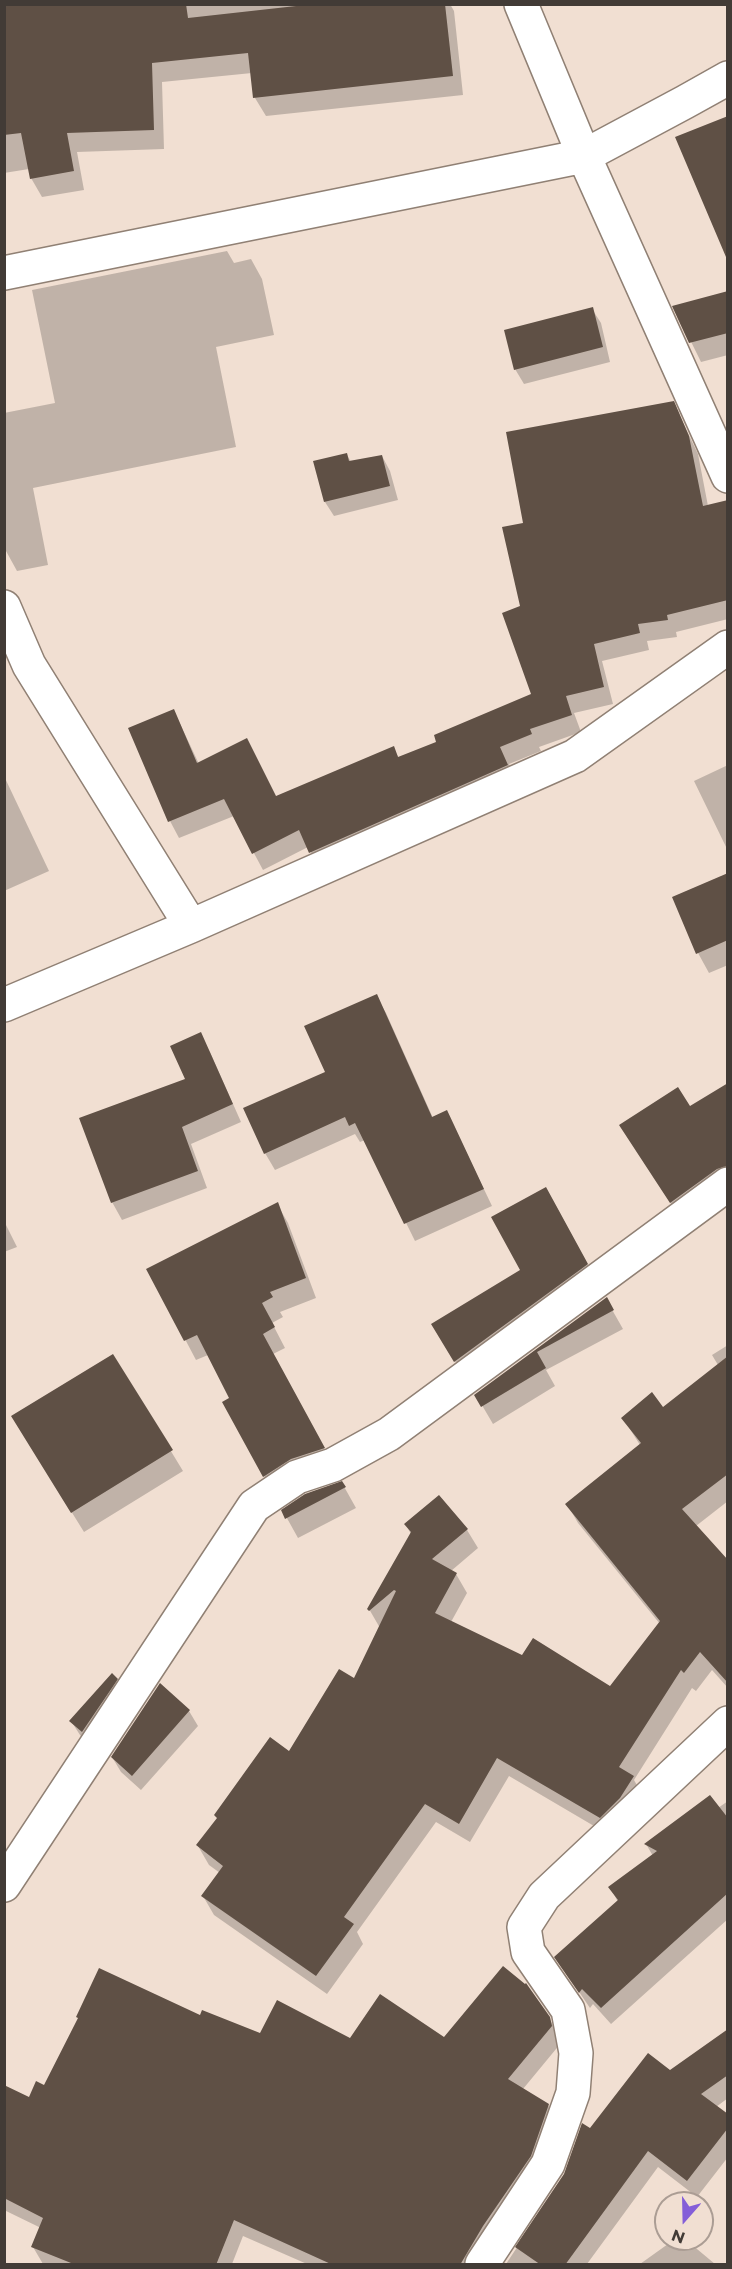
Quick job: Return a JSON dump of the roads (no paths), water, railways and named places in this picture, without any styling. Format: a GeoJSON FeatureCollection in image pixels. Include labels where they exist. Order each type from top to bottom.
{"type":"FeatureCollection","features":[{"type":"Feature","properties":{"kind":"street"},"geometry":{"type":"LineString","coordinates":[[521,4],[584,156],[728,477]]}},
{"type":"Feature","properties":{"kind":"street"},"geometry":{"type":"LineString","coordinates":[[4,273],[584,156],[728,78]]}},
{"type":"Feature","properties":{"kind":"street"},"geometry":{"type":"LineString","coordinates":[[4,607],[30,665],[191,926]]}},
{"type":"Feature","properties":{"kind":"street"},"geometry":{"type":"LineString","coordinates":[[4,1005],[191,926],[576,756],[728,647]]}},
{"type":"Feature","properties":{"kind":"street"},"geometry":{"type":"LineString","coordinates":[[4,1885],[254,1506],[297,1477],[333,1465],[389,1434],[728,1184]]}},
{"type":"Feature","properties":{"kind":"street"},"geometry":{"type":"LineString","coordinates":[[482,2265],[548,2164],[573,2093],[576,2053],[568,2010],[528,1952],[524,1928],[544,1896],[728,1723]]}}]}
